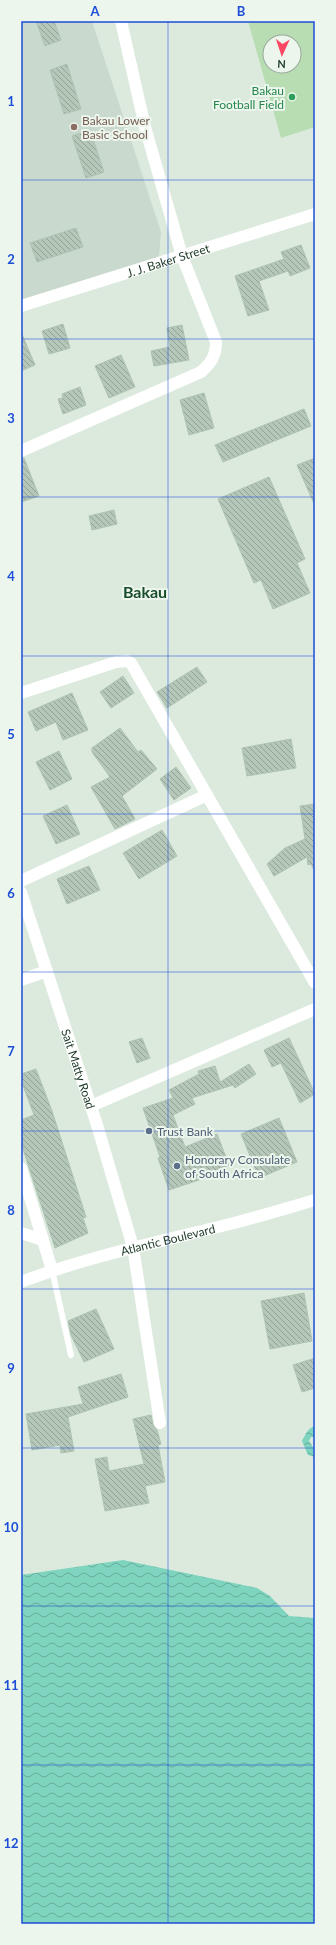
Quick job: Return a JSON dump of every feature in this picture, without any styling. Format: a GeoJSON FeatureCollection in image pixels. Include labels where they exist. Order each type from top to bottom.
{"type":"FeatureCollection","features":[{"type":"Feature","properties":{"kind":"street"},"geometry":{"type":"LineString","coordinates":[[21,451],[201,372],[211,363],[216,353],[216,342],[182,256],[145,127],[121,21]]}},
{"type":"Feature","properties":{"kind":"street","name":"J. J. Baker Street"},"geometry":{"type":"LineString","coordinates":[[21,306],[315,214]]}},
{"type":"Feature","properties":{"kind":"street"},"geometry":{"type":"LineString","coordinates":[[21,693],[116,662],[127,661],[131,663],[315,983]]}},
{"type":"Feature","properties":{"kind":"street"},"geometry":{"type":"LineString","coordinates":[[21,881],[207,795]]}},
{"type":"Feature","properties":{"kind":"street","name":"Sait Matty Road"},"geometry":{"type":"LineString","coordinates":[[21,892],[91,1106],[133,1247],[160,1423]]}},
{"type":"Feature","properties":{"kind":"street"},"geometry":{"type":"LineString","coordinates":[[21,980],[47,971]]}},
{"type":"Feature","properties":{"kind":"street"},"geometry":{"type":"LineString","coordinates":[[91,1106],[315,1009]]}},
{"type":"Feature","properties":{"kind":"street"},"geometry":{"type":"LineString","coordinates":[[21,1168],[52,1270]]}},
{"type":"Feature","properties":{"kind":"street","name":"Atlantic Boulevard"},"geometry":{"type":"LineString","coordinates":[[21,1282],[52,1270],[133,1247],[231,1224],[315,1200]]}},
{"type":"Feature","properties":{"kind":"street"},"geometry":{"type":"LineString","coordinates":[[21,1233],[43,1240]]}},
{"type":"Feature","properties":{"kind":"lane"},"geometry":{"type":"LineString","coordinates":[[52,1270],[71,1355]]}},
{"type":"Feature","properties":{"kind":"shaded area","name":"Bakau Lower Basic School"},"geometry":{"type":"Polygon","coordinates":[[[21,21],[92,21],[161,232],[159,257],[21,301],[21,21]]]}},
{"type":"Feature","properties":{"kind":"shaded area","name":"Bakau Football Field"},"geometry":{"type":"Polygon","coordinates":[[[248,21],[315,21],[315,127],[281,138],[263,74],[302,74],[302,34],[262,34],[262,71],[248,21]]]}},
{"type":"Feature","properties":{"kind":"water"},"geometry":{"type":"Polygon","coordinates":[[[315,1426],[315,1437],[311,1437],[309,1441],[315,1450],[315,1457],[308,1455],[302,1441],[309,1430],[315,1426]]]}},
{"type":"Feature","properties":{"kind":"water"},"geometry":{"type":"Polygon","coordinates":[[[123,1560],[257,1588],[270,1596],[289,1616],[315,1618],[315,1924],[21,1924],[21,1575],[123,1560]]]}},
{"type":"Feature","properties":{"kind":"building"},"geometry":{"type":"Polygon","coordinates":[[[36,21],[54,21],[61,40],[45,46],[36,21]]]}},
{"type":"Feature","properties":{"kind":"building"},"geometry":{"type":"Polygon","coordinates":[[[67,64],[81,109],[64,114],[50,70],[67,64]]]}},
{"type":"Feature","properties":{"kind":"building"},"geometry":{"type":"Polygon","coordinates":[[[90,130],[104,172],[86,178],[72,136],[90,130]]]}},
{"type":"Feature","properties":{"kind":"building"},"geometry":{"type":"Polygon","coordinates":[[[76,228],[83,247],[37,262],[30,243],[76,228]]]}},
{"type":"Feature","properties":{"kind":"building"},"geometry":{"type":"Polygon","coordinates":[[[301,245],[310,268],[290,276],[288,271],[259,281],[269,310],[248,316],[235,276],[284,259],[281,252],[301,245]]]}},
{"type":"Feature","properties":{"kind":"building"},"geometry":{"type":"Polygon","coordinates":[[[63,324],[70,348],[49,354],[42,331],[63,324]]]}},
{"type":"Feature","properties":{"kind":"building"},"geometry":{"type":"Polygon","coordinates":[[[182,325],[189,360],[154,366],[151,351],[170,347],[167,328],[182,325]]]}},
{"type":"Feature","properties":{"kind":"building"},"geometry":{"type":"Polygon","coordinates":[[[21,332],[35,365],[21,371],[21,332]]]}},
{"type":"Feature","properties":{"kind":"building"},"geometry":{"type":"Polygon","coordinates":[[[121,355],[135,387],[109,398],[95,366],[121,355]]]}},
{"type":"Feature","properties":{"kind":"building"},"geometry":{"type":"Polygon","coordinates":[[[80,387],[86,405],[63,414],[58,399],[63,398],[62,394],[80,387]]]}},
{"type":"Feature","properties":{"kind":"building"},"geometry":{"type":"Polygon","coordinates":[[[204,393],[214,428],[189,435],[180,400],[204,393]]]}},
{"type":"Feature","properties":{"kind":"building"},"geometry":{"type":"Polygon","coordinates":[[[304,409],[311,426],[223,462],[215,445],[304,409]]]}},
{"type":"Feature","properties":{"kind":"building"},"geometry":{"type":"Polygon","coordinates":[[[21,458],[24,458],[39,496],[21,502],[21,458]]]}},
{"type":"Feature","properties":{"kind":"building"},"geometry":{"type":"Polygon","coordinates":[[[315,458],[315,506],[297,465],[315,458]]]}},
{"type":"Feature","properties":{"kind":"building"},"geometry":{"type":"Polygon","coordinates":[[[269,477],[305,559],[297,563],[310,593],[273,609],[261,580],[254,583],[218,499],[269,477]]]}},
{"type":"Feature","properties":{"kind":"building"},"geometry":{"type":"Polygon","coordinates":[[[114,510],[117,524],[92,530],[89,516],[114,510]]]}},
{"type":"Feature","properties":{"kind":"building"},"geometry":{"type":"Polygon","coordinates":[[[197,667],[207,682],[167,708],[157,692],[197,667]]]}},
{"type":"Feature","properties":{"kind":"building"},"geometry":{"type":"Polygon","coordinates":[[[123,676],[134,693],[111,708],[100,692],[123,676]]]}},
{"type":"Feature","properties":{"kind":"building"},"geometry":{"type":"Polygon","coordinates":[[[72,693],[88,730],[63,740],[56,722],[36,731],[28,712],[72,693]]]}},
{"type":"Feature","properties":{"kind":"building"},"geometry":{"type":"Polygon","coordinates":[[[120,728],[138,752],[141,750],[157,769],[122,796],[135,819],[115,829],[91,787],[110,777],[92,752],[92,748],[120,728]]]}},
{"type":"Feature","properties":{"kind":"building"},"geometry":{"type":"Polygon","coordinates":[[[291,739],[296,768],[247,776],[242,748],[291,739]]]}},
{"type":"Feature","properties":{"kind":"building"},"geometry":{"type":"Polygon","coordinates":[[[59,751],[72,779],[50,790],[36,762],[59,751]]]}},
{"type":"Feature","properties":{"kind":"building"},"geometry":{"type":"Polygon","coordinates":[[[176,767],[191,788],[174,800],[160,779],[176,767]]]}},
{"type":"Feature","properties":{"kind":"building"},"geometry":{"type":"Polygon","coordinates":[[[315,804],[315,872],[311,864],[308,865],[307,857],[274,876],[267,864],[285,848],[305,839],[300,806],[315,804]]]}},
{"type":"Feature","properties":{"kind":"building"},"geometry":{"type":"Polygon","coordinates":[[[67,805],[80,834],[56,844],[43,816],[67,805]]]}},
{"type":"Feature","properties":{"kind":"building"},"geometry":{"type":"Polygon","coordinates":[[[162,830],[177,856],[139,879],[123,853],[162,830]]]}},
{"type":"Feature","properties":{"kind":"building"},"geometry":{"type":"Polygon","coordinates":[[[89,866],[100,890],[67,904],[57,879],[89,866]]]}},
{"type":"Feature","properties":{"kind":"building"},"geometry":{"type":"Polygon","coordinates":[[[142,1038],[150,1058],[137,1063],[129,1042],[142,1038]]]}},
{"type":"Feature","properties":{"kind":"building"},"geometry":{"type":"Polygon","coordinates":[[[289,1038],[315,1094],[300,1103],[281,1063],[272,1067],[264,1050],[289,1038]]]}},
{"type":"Feature","properties":{"kind":"building"},"geometry":{"type":"Polygon","coordinates":[[[249,1064],[256,1074],[235,1088],[233,1085],[192,1098],[195,1104],[173,1115],[185,1147],[217,1134],[229,1165],[198,1178],[199,1180],[169,1190],[158,1158],[160,1157],[143,1108],[173,1098],[169,1090],[199,1074],[198,1071],[215,1066],[220,1082],[249,1064]]]}},
{"type":"Feature","properties":{"kind":"building"},"geometry":{"type":"Polygon","coordinates":[[[36,1069],[52,1111],[86,1217],[83,1218],[88,1233],[55,1248],[21,1143],[21,1120],[34,1115],[21,1080],[21,1074],[36,1069]]]}},
{"type":"Feature","properties":{"kind":"building"},"geometry":{"type":"Polygon","coordinates":[[[279,1118],[297,1162],[259,1178],[241,1134],[279,1118]]]}},
{"type":"Feature","properties":{"kind":"building"},"geometry":{"type":"Polygon","coordinates":[[[304,1293],[312,1341],[270,1349],[261,1301],[304,1293]]]}},
{"type":"Feature","properties":{"kind":"building"},"geometry":{"type":"Polygon","coordinates":[[[96,1309],[114,1349],[84,1362],[71,1335],[68,1321],[96,1309]]]}},
{"type":"Feature","properties":{"kind":"building"},"geometry":{"type":"Polygon","coordinates":[[[315,1358],[315,1388],[302,1392],[293,1365],[315,1358]]]}},
{"type":"Feature","properties":{"kind":"building"},"geometry":{"type":"Polygon","coordinates":[[[121,1374],[128,1397],[68,1417],[74,1451],[61,1453],[60,1445],[32,1450],[26,1414],[83,1404],[78,1387],[121,1374]]]}},
{"type":"Feature","properties":{"kind":"building"},"geometry":{"type":"Polygon","coordinates":[[[151,1415],[153,1425],[157,1430],[161,1444],[158,1445],[165,1482],[145,1486],[149,1503],[105,1511],[95,1459],[107,1457],[109,1471],[144,1464],[133,1419],[151,1415]]]}},
{"type":"Feature","properties":{"kind":"place","name":"Bakau Football Field"},"geometry":{"type":"Point","coordinates":[292,97]}},
{"type":"Feature","properties":{"kind":"place","name":"Bakau Lower Basic School"},"geometry":{"type":"Point","coordinates":[74,127]}},
{"type":"Feature","properties":{"kind":"place","name":"Trust Bank"},"geometry":{"type":"Point","coordinates":[149,1131]}},
{"type":"Feature","properties":{"kind":"place","name":"Honorary Consulate of South Africa"},"geometry":{"type":"Point","coordinates":[177,1166]}},
{"type":"Feature","properties":{"kind":"district","name":"Bakau"},"geometry":{"type":"Point","coordinates":[145,591]}}]}
